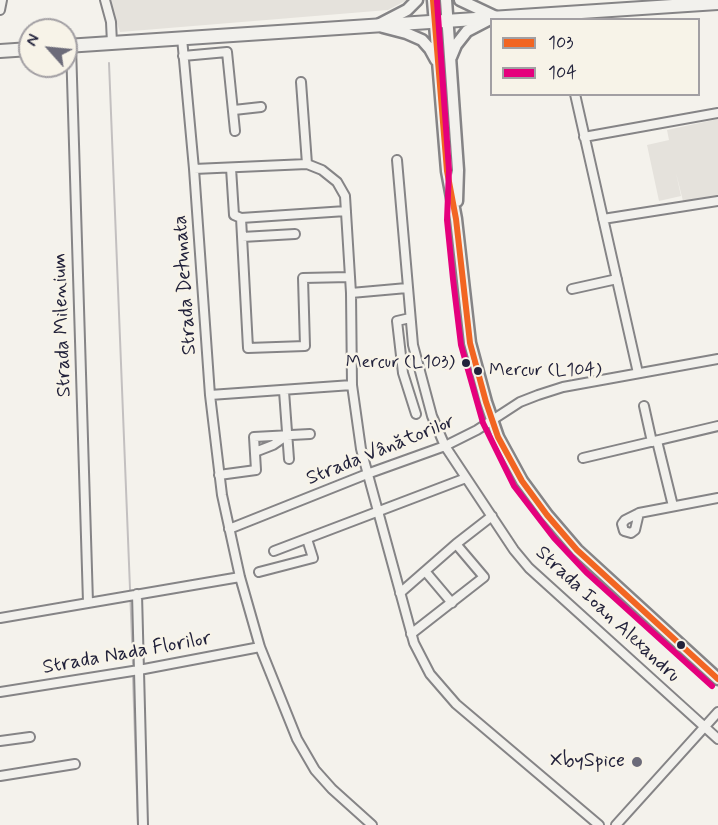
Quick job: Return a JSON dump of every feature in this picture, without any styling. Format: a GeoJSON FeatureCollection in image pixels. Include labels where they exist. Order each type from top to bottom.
{"type":"FeatureCollection","features":[{"type":"Feature","properties":{"kind":"main road"},"geometry":{"type":"LineString","coordinates":[[377,26],[399,15],[417,0]]}},
{"type":"Feature","properties":{"kind":"main road"},"geometry":{"type":"LineString","coordinates":[[433,0],[441,22]]}},
{"type":"Feature","properties":{"kind":"main road"},"geometry":{"type":"LineString","coordinates":[[446,0],[441,22],[443,62],[458,170],[456,219],[470,343],[491,420],[522,481],[561,532],[592,565],[718,680]]}},
{"type":"Feature","properties":{"kind":"main road"},"geometry":{"type":"LineString","coordinates":[[460,0],[496,17]]}},
{"type":"Feature","properties":{"kind":"main road"},"geometry":{"type":"LineString","coordinates":[[78,45],[441,22],[685,3],[718,3]]}},
{"type":"Feature","properties":{"kind":"main road"},"geometry":{"type":"LineString","coordinates":[[443,62],[467,31],[490,19]]}},
{"type":"Feature","properties":{"kind":"main road"},"geometry":{"type":"LineString","coordinates":[[377,26],[406,33],[422,40],[443,62]]}},
{"type":"Feature","properties":{"kind":"main road"},"geometry":{"type":"LineString","coordinates":[[0,51],[18,50]]}},
{"type":"Feature","properties":{"kind":"street"},"geometry":{"type":"LineString","coordinates":[[0,10],[2,0]]}},
{"type":"Feature","properties":{"kind":"street"},"geometry":{"type":"LineString","coordinates":[[105,0],[111,22],[112,43]]}},
{"type":"Feature","properties":{"kind":"street","name":"Strada Detunata"},"geometry":{"type":"LineString","coordinates":[[182,38],[210,395],[219,475],[240,577],[260,647],[297,739],[315,770],[332,789],[372,825]]}},
{"type":"Feature","properties":{"kind":"street"},"geometry":{"type":"LineString","coordinates":[[183,56],[227,52],[235,131]]}},
{"type":"Feature","properties":{"kind":"street","name":"Strada Milenium"},"geometry":{"type":"LineString","coordinates":[[70,78],[88,602]]}},
{"type":"Feature","properties":{"kind":"street"},"geometry":{"type":"LineString","coordinates":[[301,82],[307,164]]}},
{"type":"Feature","properties":{"kind":"street"},"geometry":{"type":"LineString","coordinates":[[575,96],[638,373]]}},
{"type":"Feature","properties":{"kind":"street"},"geometry":{"type":"LineString","coordinates":[[234,110],[261,107]]}},
{"type":"Feature","properties":{"kind":"street"},"geometry":{"type":"LineString","coordinates":[[584,137],[718,113]]}},
{"type":"Feature","properties":{"kind":"street","name":"Strada Ioan Alexandru"},"geometry":{"type":"LineString","coordinates":[[397,160],[407,288],[416,355],[432,416],[445,446],[514,550],[536,575],[718,739]]}},
{"type":"Feature","properties":{"kind":"street"},"geometry":{"type":"LineString","coordinates":[[194,169],[307,164],[322,170],[337,182],[345,196],[351,293],[352,385],[361,449],[411,634],[421,659],[430,674],[456,704],[599,825]]}},
{"type":"Feature","properties":{"kind":"street"},"geometry":{"type":"LineString","coordinates":[[231,168],[234,215],[241,218],[346,211]]}},
{"type":"Feature","properties":{"kind":"street"},"geometry":{"type":"LineString","coordinates":[[603,219],[718,201]]}},
{"type":"Feature","properties":{"kind":"street"},"geometry":{"type":"LineString","coordinates":[[241,218],[248,348],[305,346],[303,278],[350,277]]}},
{"type":"Feature","properties":{"kind":"street"},"geometry":{"type":"LineString","coordinates":[[242,237],[295,234]]}},
{"type":"Feature","properties":{"kind":"street"},"geometry":{"type":"LineString","coordinates":[[572,289],[617,279]]}},
{"type":"Feature","properties":{"kind":"street"},"geometry":{"type":"LineString","coordinates":[[351,293],[407,288]]}},
{"type":"Feature","properties":{"kind":"street"},"geometry":{"type":"LineString","coordinates":[[410,318],[397,321],[403,373],[416,414]]}},
{"type":"Feature","properties":{"kind":"street","name":"Strada Vânătorilor"},"geometry":{"type":"LineString","coordinates":[[229,529],[367,474],[445,446],[477,430],[520,402],[538,395],[563,387],[718,359]]}},
{"type":"Feature","properties":{"kind":"street"},"geometry":{"type":"LineString","coordinates":[[210,395],[352,385]]}},
{"type":"Feature","properties":{"kind":"street"},"geometry":{"type":"LineString","coordinates":[[284,391],[289,459]]}},
{"type":"Feature","properties":{"kind":"street"},"geometry":{"type":"LineString","coordinates":[[644,406],[673,506]]}},
{"type":"Feature","properties":{"kind":"street"},"geometry":{"type":"LineString","coordinates":[[583,458],[718,426]]}},
{"type":"Feature","properties":{"kind":"street"},"geometry":{"type":"LineString","coordinates":[[219,475],[256,470],[254,438],[310,434]]}},
{"type":"Feature","properties":{"kind":"street"},"geometry":{"type":"LineString","coordinates":[[255,452],[273,445],[287,435]]}},
{"type":"Feature","properties":{"kind":"street"},"geometry":{"type":"LineString","coordinates":[[274,551],[466,478]]}},
{"type":"Feature","properties":{"kind":"street"},"geometry":{"type":"LineString","coordinates":[[632,520],[639,513],[718,498]]}},
{"type":"Feature","properties":{"kind":"street"},"geometry":{"type":"LineString","coordinates":[[400,593],[492,516]]}},
{"type":"Feature","properties":{"kind":"street"},"geometry":{"type":"LineString","coordinates":[[259,572],[313,558],[307,539]]}},
{"type":"Feature","properties":{"kind":"street"},"geometry":{"type":"LineString","coordinates":[[411,634],[484,577],[456,544]]}},
{"type":"Feature","properties":{"kind":"street"},"geometry":{"type":"LineString","coordinates":[[425,571],[452,603]]}},
{"type":"Feature","properties":{"kind":"street"},"geometry":{"type":"LineString","coordinates":[[0,618],[240,577]]}},
{"type":"Feature","properties":{"kind":"street"},"geometry":{"type":"LineString","coordinates":[[134,825],[143,824],[137,594]]}},
{"type":"Feature","properties":{"kind":"street","name":"Strada Nada Florilor"},"geometry":{"type":"LineString","coordinates":[[0,692],[139,670],[260,647]]}},
{"type":"Feature","properties":{"kind":"street"},"geometry":{"type":"LineString","coordinates":[[616,825],[718,712]]}},
{"type":"Feature","properties":{"kind":"street"},"geometry":{"type":"LineString","coordinates":[[0,741],[30,736]]}},
{"type":"Feature","properties":{"kind":"street"},"geometry":{"type":"LineString","coordinates":[[0,776],[75,764]]}},
{"type":"Feature","properties":{"kind":"shaded area"},"geometry":{"type":"Polygon","coordinates":[[[109,0],[407,0],[388,10],[120,32],[109,0]]]}},
{"type":"Feature","properties":{"kind":"shaded area"},"geometry":{"type":"Polygon","coordinates":[[[718,119],[718,196],[683,201],[676,173],[681,196],[659,201],[647,145],[669,140],[667,130],[718,119]]]}},
{"type":"Feature","properties":{"kind":"waterway"},"geometry":{"type":"LineString","coordinates":[[109,63],[133,664]]}},
{"type":"Feature","properties":{"kind":"waterway"},"geometry":{"type":"LineString","coordinates":[[133,678],[138,825]]}},
{"type":"Feature","properties":{"kind":"transit line","name":"103"},"geometry":{"type":"LineString","coordinates":[[433,0],[447,171],[456,219],[470,343],[498,437],[522,481],[577,550],[718,679]]}},
{"type":"Feature","properties":{"kind":"transit line","name":"104"},"geometry":{"type":"LineString","coordinates":[[437,1],[449,170],[447,220],[453,279],[461,345],[483,423],[514,486],[554,538],[586,572],[712,686]]}},
{"type":"Feature","properties":{"kind":"place","name":"Mercur (L103)"},"geometry":{"type":"Point","coordinates":[466,363]}},
{"type":"Feature","properties":{"kind":"place","name":"Mercur (L104)"},"geometry":{"type":"Point","coordinates":[478,371]}},
{"type":"Feature","properties":{"kind":"place","name":"XbySpice"},"geometry":{"type":"Point","coordinates":[637,762]}}]}
